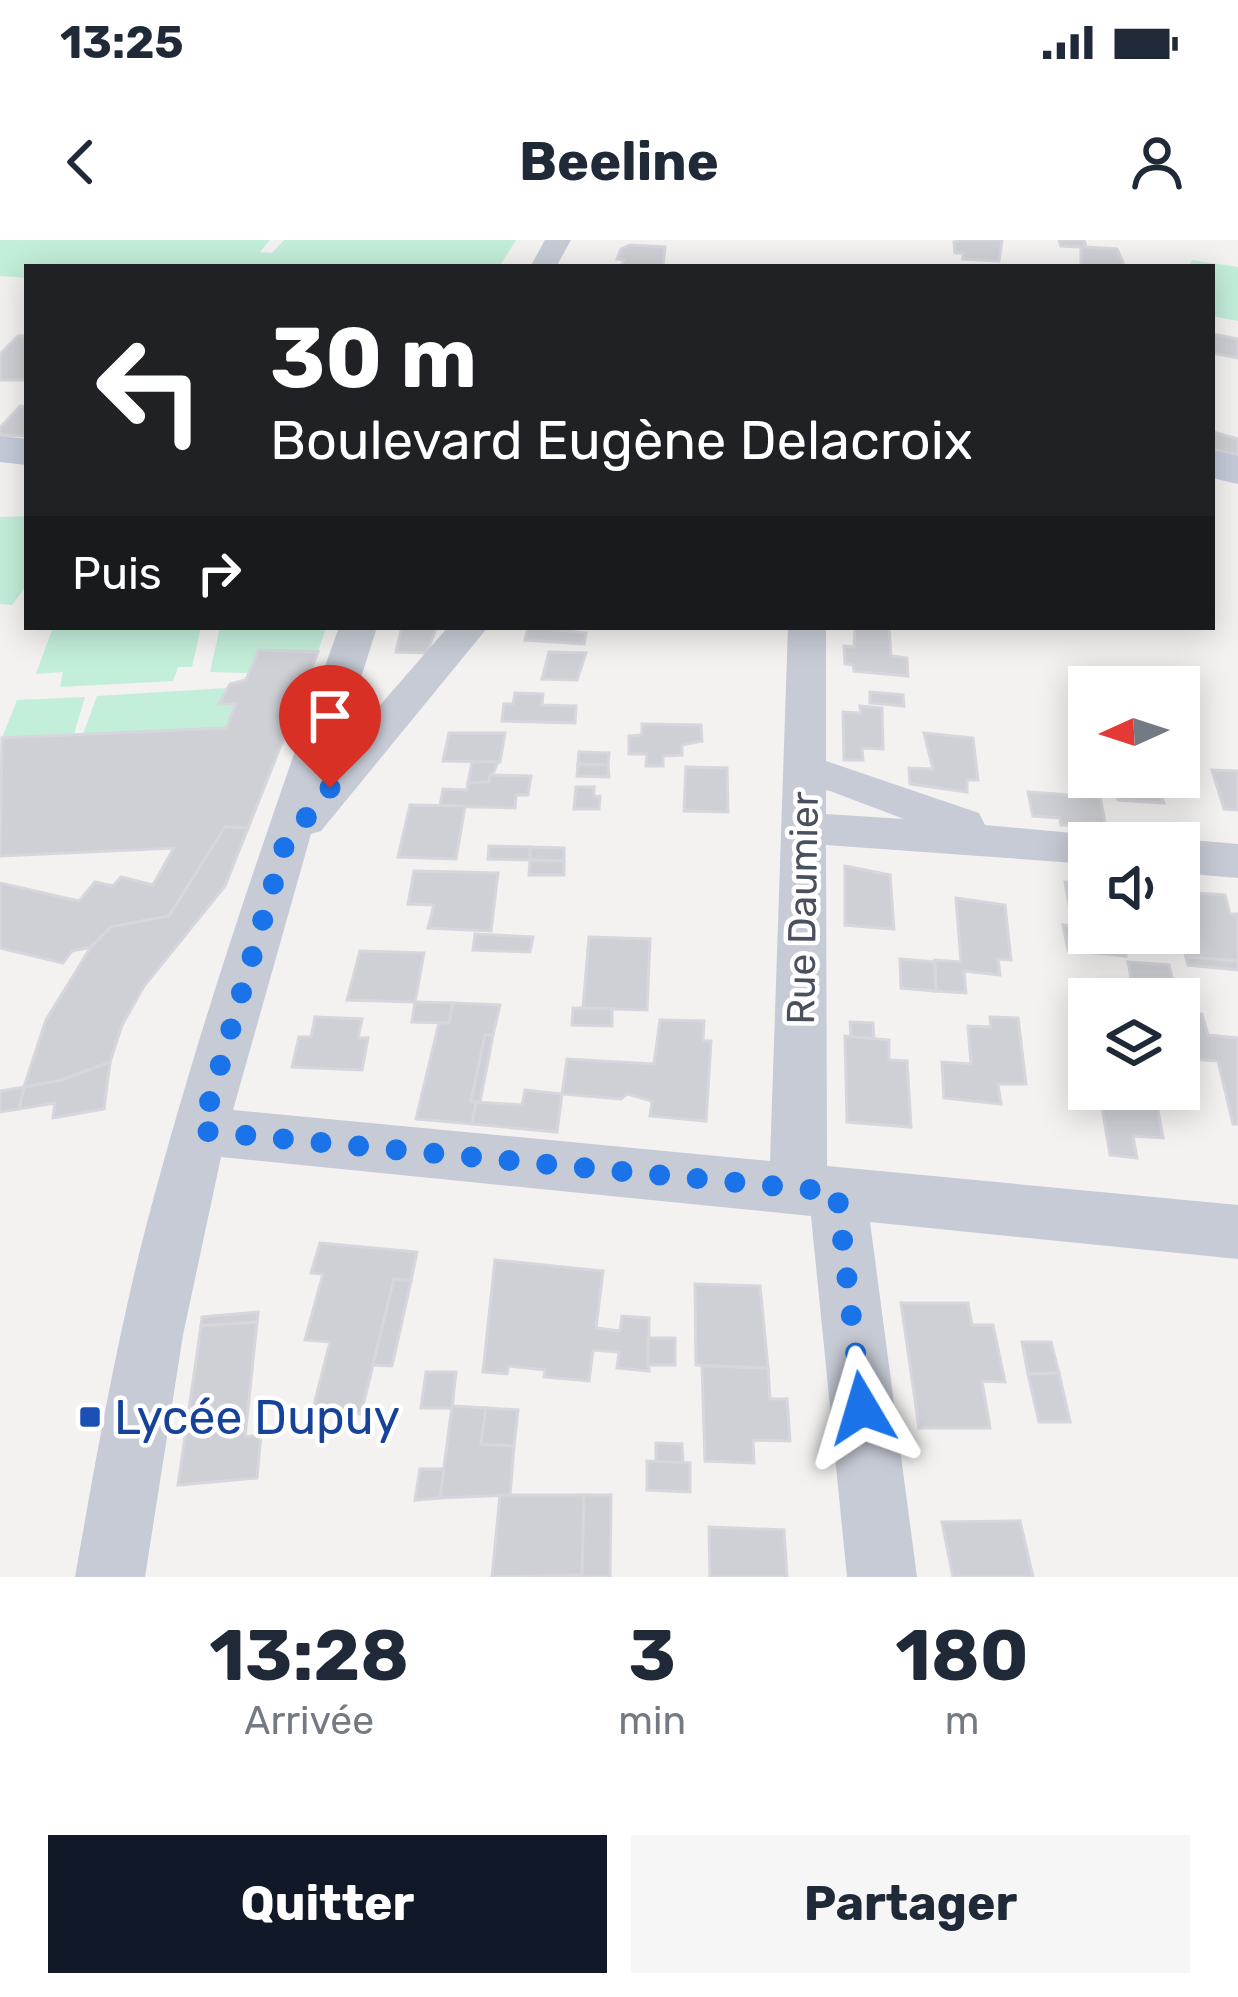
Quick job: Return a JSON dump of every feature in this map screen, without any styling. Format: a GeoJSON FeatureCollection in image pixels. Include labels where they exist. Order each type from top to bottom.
{"type":"FeatureCollection","features":[{"type":"Feature","properties":{"kind":"street"},"geometry":{"type":"LineString","coordinates":[[110,1577],[136,1409],[201,1131],[285,844],[357,630]]}},
{"type":"Feature","properties":{"kind":"street"},"geometry":{"type":"LineString","coordinates":[[285,844],[466,630]]}},
{"type":"Feature","properties":{"kind":"street","name":"Rue Daumier"},"geometry":{"type":"LineString","coordinates":[[807,630],[805,828],[817,1190],[882,1577]]}},
{"type":"Feature","properties":{"kind":"street"},"geometry":{"type":"LineString","coordinates":[[341,675],[364,695],[406,701]]}},
{"type":"Feature","properties":{"kind":"street"},"geometry":{"type":"LineString","coordinates":[[805,770],[862,786],[1000,841]]}},
{"type":"Feature","properties":{"kind":"street"},"geometry":{"type":"LineString","coordinates":[[805,828],[1068,846]]}},
{"type":"Feature","properties":{"kind":"street"},"geometry":{"type":"LineString","coordinates":[[1200,858],[1238,861]]}},
{"type":"Feature","properties":{"kind":"street"},"geometry":{"type":"LineString","coordinates":[[201,1131],[1238,1232]]}},
{"type":"Feature","properties":{"kind":"green space"},"geometry":{"type":"Polygon","coordinates":[[[0,240],[270,240],[260,252],[272,253],[284,240],[516,240],[501,264],[24,264],[24,278],[0,276],[0,240]]]}},
{"type":"Feature","properties":{"kind":"green space"},"geometry":{"type":"Polygon","coordinates":[[[1192,260],[1238,267],[1238,321],[1215,317],[1215,264],[1190,264],[1192,260]]]}},
{"type":"Feature","properties":{"kind":"green space"},"geometry":{"type":"Polygon","coordinates":[[[24,516],[24,589],[12,605],[0,604],[0,517],[24,516]]]}},
{"type":"Feature","properties":{"kind":"green space"},"geometry":{"type":"Polygon","coordinates":[[[52,630],[200,630],[192,667],[178,667],[173,681],[60,687],[63,672],[36,674],[52,630]]]}},
{"type":"Feature","properties":{"kind":"green space"},"geometry":{"type":"Polygon","coordinates":[[[219,630],[325,630],[318,652],[259,650],[249,673],[210,672],[219,630]]]}},
{"type":"Feature","properties":{"kind":"green space"},"geometry":{"type":"Polygon","coordinates":[[[226,688],[219,703],[236,704],[226,728],[83,734],[97,696],[226,688]]]}},
{"type":"Feature","properties":{"kind":"green space"},"geometry":{"type":"Polygon","coordinates":[[[85,697],[74,734],[2,738],[17,700],[85,697]]]}},
{"type":"Feature","properties":{"kind":"building"},"geometry":{"type":"Polygon","coordinates":[[[1002,240],[999,261],[963,259],[963,253],[955,253],[954,242],[1002,240]]]}},
{"type":"Feature","properties":{"kind":"building"},"geometry":{"type":"Polygon","coordinates":[[[1059,240],[1084,240],[1086,247],[1117,249],[1124,264],[1081,264],[1081,247],[1061,246],[1059,240]]]}},
{"type":"Feature","properties":{"kind":"building"},"geometry":{"type":"Polygon","coordinates":[[[665,247],[663,264],[622,264],[624,260],[617,259],[621,249],[665,247]]]}},
{"type":"Feature","properties":{"kind":"building"},"geometry":{"type":"Polygon","coordinates":[[[1215,335],[1238,339],[1238,358],[1215,354],[1215,335]]]}},
{"type":"Feature","properties":{"kind":"building"},"geometry":{"type":"Polygon","coordinates":[[[24,336],[24,380],[0,380],[0,354],[24,336]]]}},
{"type":"Feature","properties":{"kind":"building"},"geometry":{"type":"Polygon","coordinates":[[[24,407],[24,436],[0,435],[0,428],[24,407]]]}},
{"type":"Feature","properties":{"kind":"building"},"geometry":{"type":"Polygon","coordinates":[[[1215,433],[1238,439],[1238,455],[1215,450],[1215,433]]]}},
{"type":"Feature","properties":{"kind":"building"},"geometry":{"type":"Polygon","coordinates":[[[401,630],[435,630],[427,653],[396,652],[401,630]]]}},
{"type":"Feature","properties":{"kind":"building"},"geometry":{"type":"Polygon","coordinates":[[[527,630],[586,633],[584,644],[525,640],[527,630]]]}},
{"type":"Feature","properties":{"kind":"building"},"geometry":{"type":"Polygon","coordinates":[[[855,630],[889,630],[891,656],[907,658],[908,676],[854,671],[853,665],[845,664],[844,646],[854,647],[855,630]]]}},
{"type":"Feature","properties":{"kind":"building"},"geometry":{"type":"Polygon","coordinates":[[[259,650],[318,652],[248,828],[225,827],[169,916],[111,927],[91,947],[72,951],[63,963],[0,948],[0,883],[79,901],[95,882],[113,886],[121,877],[153,885],[174,848],[0,856],[2,738],[226,728],[236,704],[219,704],[230,684],[246,680],[259,650]]]}},
{"type":"Feature","properties":{"kind":"building"},"geometry":{"type":"Polygon","coordinates":[[[549,652],[586,653],[577,680],[542,679],[549,652]]]}},
{"type":"Feature","properties":{"kind":"building"},"geometry":{"type":"Polygon","coordinates":[[[870,692],[903,695],[904,706],[870,703],[870,692]]]}},
{"type":"Feature","properties":{"kind":"building"},"geometry":{"type":"Polygon","coordinates":[[[515,693],[543,694],[542,705],[576,706],[575,723],[502,721],[504,704],[513,704],[515,693]]]}},
{"type":"Feature","properties":{"kind":"building"},"geometry":{"type":"Polygon","coordinates":[[[860,706],[882,708],[883,749],[862,748],[863,760],[844,760],[843,712],[861,713],[860,706]]]}},
{"type":"Feature","properties":{"kind":"building"},"geometry":{"type":"Polygon","coordinates":[[[642,724],[701,725],[702,741],[682,745],[682,755],[663,756],[663,766],[646,766],[647,754],[629,754],[629,736],[642,735],[642,724]]]}},
{"type":"Feature","properties":{"kind":"building"},"geometry":{"type":"Polygon","coordinates":[[[449,733],[505,733],[500,762],[443,761],[449,733]]]}},
{"type":"Feature","properties":{"kind":"building"},"geometry":{"type":"Polygon","coordinates":[[[924,733],[973,738],[978,780],[967,780],[967,792],[910,784],[909,768],[933,769],[924,733]]]}},
{"type":"Feature","properties":{"kind":"building"},"geometry":{"type":"Polygon","coordinates":[[[579,752],[609,753],[608,765],[578,764],[579,752]]]}},
{"type":"Feature","properties":{"kind":"building"},"geometry":{"type":"Polygon","coordinates":[[[472,762],[498,762],[489,782],[468,783],[472,762]]]}},
{"type":"Feature","properties":{"kind":"building"},"geometry":{"type":"Polygon","coordinates":[[[578,764],[608,765],[609,777],[577,776],[578,764]]]}},
{"type":"Feature","properties":{"kind":"building"},"geometry":{"type":"Polygon","coordinates":[[[686,767],[727,768],[728,812],[684,811],[686,767]]]}},
{"type":"Feature","properties":{"kind":"building"},"geometry":{"type":"Polygon","coordinates":[[[1212,770],[1238,771],[1238,810],[1224,809],[1212,770]]]}},
{"type":"Feature","properties":{"kind":"building"},"geometry":{"type":"Polygon","coordinates":[[[490,775],[531,776],[528,795],[516,795],[515,808],[440,806],[443,789],[467,790],[468,783],[489,782],[490,775]]]}},
{"type":"Feature","properties":{"kind":"building"},"geometry":{"type":"Polygon","coordinates":[[[576,787],[594,787],[594,797],[600,796],[599,809],[574,809],[576,787]]]}},
{"type":"Feature","properties":{"kind":"building"},"geometry":{"type":"Polygon","coordinates":[[[1028,792],[1100,798],[1105,822],[1061,825],[1060,818],[1033,816],[1028,792]]]}},
{"type":"Feature","properties":{"kind":"building"},"geometry":{"type":"Polygon","coordinates":[[[1162,798],[1164,803],[1118,800],[1162,798]]]}},
{"type":"Feature","properties":{"kind":"building"},"geometry":{"type":"Polygon","coordinates":[[[410,805],[465,806],[456,859],[398,857],[410,805]]]}},
{"type":"Feature","properties":{"kind":"building"},"geometry":{"type":"Polygon","coordinates":[[[225,827],[248,828],[225,886],[144,986],[122,1025],[110,1062],[62,1080],[24,1087],[46,1020],[91,947],[111,927],[169,916],[225,827]]]}},
{"type":"Feature","properties":{"kind":"building"},"geometry":{"type":"Polygon","coordinates":[[[489,846],[530,847],[530,860],[488,859],[489,846]]]}},
{"type":"Feature","properties":{"kind":"building"},"geometry":{"type":"Polygon","coordinates":[[[530,847],[564,848],[564,861],[530,860],[530,847]]]}},
{"type":"Feature","properties":{"kind":"building"},"geometry":{"type":"Polygon","coordinates":[[[530,860],[564,861],[564,875],[529,875],[530,860]]]}},
{"type":"Feature","properties":{"kind":"building"},"geometry":{"type":"Polygon","coordinates":[[[845,866],[890,875],[894,929],[845,925],[845,866]]]}},
{"type":"Feature","properties":{"kind":"building"},"geometry":{"type":"Polygon","coordinates":[[[414,871],[498,873],[491,931],[428,928],[434,905],[408,904],[414,871]]]}},
{"type":"Feature","properties":{"kind":"building"},"geometry":{"type":"Polygon","coordinates":[[[1200,893],[1225,895],[1230,914],[1238,914],[1238,961],[1186,957],[1200,954],[1200,893]]]}},
{"type":"Feature","properties":{"kind":"building"},"geometry":{"type":"Polygon","coordinates":[[[956,898],[1005,905],[1011,960],[998,959],[1000,975],[964,971],[966,993],[936,991],[935,960],[961,962],[956,898]]]}},
{"type":"Feature","properties":{"kind":"building"},"geometry":{"type":"Polygon","coordinates":[[[475,934],[533,937],[530,952],[473,950],[475,934]]]}},
{"type":"Feature","properties":{"kind":"building"},"geometry":{"type":"Polygon","coordinates":[[[589,937],[650,939],[647,1010],[583,1008],[589,937]]]}},
{"type":"Feature","properties":{"kind":"building"},"geometry":{"type":"Polygon","coordinates":[[[360,951],[424,953],[415,1002],[347,1000],[360,951]]]}},
{"type":"Feature","properties":{"kind":"building"},"geometry":{"type":"Polygon","coordinates":[[[1186,957],[1238,961],[1238,970],[1188,965],[1186,957]]]}},
{"type":"Feature","properties":{"kind":"building"},"geometry":{"type":"Polygon","coordinates":[[[900,959],[934,962],[936,991],[901,988],[900,959]]]}},
{"type":"Feature","properties":{"kind":"building"},"geometry":{"type":"Polygon","coordinates":[[[1128,962],[1169,965],[1172,978],[1131,978],[1128,962]]]}},
{"type":"Feature","properties":{"kind":"building"},"geometry":{"type":"Polygon","coordinates":[[[415,1002],[453,1003],[449,1023],[412,1022],[415,1002]]]}},
{"type":"Feature","properties":{"kind":"building"},"geometry":{"type":"Polygon","coordinates":[[[453,1003],[500,1005],[493,1035],[485,1035],[471,1101],[476,1102],[472,1124],[416,1119],[439,1023],[449,1023],[453,1003]]]}},
{"type":"Feature","properties":{"kind":"building"},"geometry":{"type":"Polygon","coordinates":[[[573,1008],[612,1009],[612,1026],[572,1025],[573,1008]]]}},
{"type":"Feature","properties":{"kind":"building"},"geometry":{"type":"Polygon","coordinates":[[[1200,1014],[1208,1035],[1238,1038],[1238,1124],[1233,1124],[1218,1061],[1200,1060],[1200,1014]]]}},
{"type":"Feature","properties":{"kind":"building"},"geometry":{"type":"Polygon","coordinates":[[[315,1017],[362,1019],[358,1038],[368,1038],[362,1070],[292,1067],[299,1037],[311,1037],[315,1017]]]}},
{"type":"Feature","properties":{"kind":"building"},"geometry":{"type":"Polygon","coordinates":[[[990,1017],[1018,1018],[1026,1084],[998,1084],[1001,1104],[944,1098],[942,1062],[971,1064],[968,1026],[991,1027],[990,1017]]]}},
{"type":"Feature","properties":{"kind":"building"},"geometry":{"type":"Polygon","coordinates":[[[660,1020],[704,1021],[703,1041],[711,1041],[706,1121],[650,1116],[652,1101],[627,1094],[621,1099],[562,1094],[567,1059],[654,1064],[660,1020]]]}},
{"type":"Feature","properties":{"kind":"building"},"geometry":{"type":"Polygon","coordinates":[[[850,1022],[873,1023],[874,1039],[851,1037],[850,1022]]]}},
{"type":"Feature","properties":{"kind":"building"},"geometry":{"type":"Polygon","coordinates":[[[485,1035],[493,1035],[480,1102],[471,1101],[485,1035]]]}},
{"type":"Feature","properties":{"kind":"building"},"geometry":{"type":"Polygon","coordinates":[[[845,1036],[889,1040],[889,1060],[907,1061],[911,1127],[847,1122],[845,1036]]]}},
{"type":"Feature","properties":{"kind":"building"},"geometry":{"type":"Polygon","coordinates":[[[110,1062],[104,1109],[53,1118],[55,1103],[19,1109],[24,1087],[62,1080],[110,1062]]]}},
{"type":"Feature","properties":{"kind":"building"},"geometry":{"type":"Polygon","coordinates":[[[24,1087],[19,1109],[0,1112],[0,1091],[24,1087]]]}},
{"type":"Feature","properties":{"kind":"building"},"geometry":{"type":"Polygon","coordinates":[[[525,1090],[562,1094],[557,1132],[472,1124],[476,1102],[522,1105],[525,1090]]]}},
{"type":"Feature","properties":{"kind":"building"},"geometry":{"type":"Polygon","coordinates":[[[1102,1110],[1158,1110],[1163,1138],[1133,1136],[1137,1158],[1110,1155],[1102,1110]]]}},
{"type":"Feature","properties":{"kind":"building"},"geometry":{"type":"Polygon","coordinates":[[[320,1243],[417,1252],[411,1281],[394,1279],[361,1414],[313,1409],[330,1342],[305,1340],[323,1274],[311,1273],[320,1243]]]}},
{"type":"Feature","properties":{"kind":"building"},"geometry":{"type":"Polygon","coordinates":[[[495,1260],[603,1271],[596,1328],[620,1331],[622,1316],[649,1318],[649,1371],[617,1368],[619,1352],[593,1350],[589,1381],[544,1377],[545,1370],[509,1366],[507,1374],[483,1372],[495,1260]]]}},
{"type":"Feature","properties":{"kind":"building"},"geometry":{"type":"Polygon","coordinates":[[[394,1279],[411,1281],[392,1366],[373,1365],[394,1279]]]}},
{"type":"Feature","properties":{"kind":"building"},"geometry":{"type":"Polygon","coordinates":[[[695,1284],[760,1286],[768,1368],[696,1365],[695,1284]]]}},
{"type":"Feature","properties":{"kind":"building"},"geometry":{"type":"Polygon","coordinates":[[[901,1303],[968,1303],[972,1325],[993,1325],[1005,1382],[982,1381],[990,1428],[919,1428],[901,1303]]]}},
{"type":"Feature","properties":{"kind":"building"},"geometry":{"type":"Polygon","coordinates":[[[258,1312],[257,1322],[201,1326],[202,1317],[258,1312]]]}},
{"type":"Feature","properties":{"kind":"building"},"geometry":{"type":"Polygon","coordinates":[[[257,1322],[245,1437],[261,1435],[257,1478],[178,1485],[201,1326],[257,1322]]]}},
{"type":"Feature","properties":{"kind":"building"},"geometry":{"type":"Polygon","coordinates":[[[648,1338],[675,1338],[675,1365],[648,1365],[648,1338]]]}},
{"type":"Feature","properties":{"kind":"building"},"geometry":{"type":"Polygon","coordinates":[[[1022,1342],[1051,1342],[1059,1373],[1028,1374],[1022,1342]]]}},
{"type":"Feature","properties":{"kind":"building"},"geometry":{"type":"Polygon","coordinates":[[[702,1366],[768,1368],[770,1399],[787,1399],[790,1441],[753,1440],[754,1463],[705,1461],[702,1366]]]}},
{"type":"Feature","properties":{"kind":"building"},"geometry":{"type":"Polygon","coordinates":[[[426,1372],[456,1372],[452,1408],[421,1408],[426,1372]]]}},
{"type":"Feature","properties":{"kind":"building"},"geometry":{"type":"Polygon","coordinates":[[[1059,1373],[1070,1422],[1039,1422],[1028,1374],[1059,1373]]]}},
{"type":"Feature","properties":{"kind":"building"},"geometry":{"type":"Polygon","coordinates":[[[452,1406],[486,1408],[481,1444],[514,1446],[510,1495],[440,1498],[452,1406]]]}},
{"type":"Feature","properties":{"kind":"building"},"geometry":{"type":"Polygon","coordinates":[[[486,1408],[518,1410],[514,1446],[481,1444],[486,1408]]]}},
{"type":"Feature","properties":{"kind":"building"},"geometry":{"type":"Polygon","coordinates":[[[656,1443],[682,1444],[683,1463],[656,1461],[656,1443]]]}},
{"type":"Feature","properties":{"kind":"building"},"geometry":{"type":"Polygon","coordinates":[[[647,1461],[690,1463],[690,1492],[647,1490],[647,1461]]]}},
{"type":"Feature","properties":{"kind":"building"},"geometry":{"type":"Polygon","coordinates":[[[420,1469],[444,1469],[440,1498],[415,1500],[420,1469]]]}},
{"type":"Feature","properties":{"kind":"building"},"geometry":{"type":"Polygon","coordinates":[[[500,1495],[584,1495],[582,1575],[492,1577],[500,1495]]]}},
{"type":"Feature","properties":{"kind":"building"},"geometry":{"type":"Polygon","coordinates":[[[584,1495],[611,1495],[610,1577],[519,1577],[582,1575],[584,1495]]]}},
{"type":"Feature","properties":{"kind":"building"},"geometry":{"type":"Polygon","coordinates":[[[1020,1521],[1033,1577],[953,1577],[942,1522],[1020,1521]]]}},
{"type":"Feature","properties":{"kind":"building"},"geometry":{"type":"Polygon","coordinates":[[[709,1527],[784,1530],[787,1577],[710,1577],[709,1527]]]}},
{"type":"Feature","properties":{"kind":"place","name":"Lycée Dupuy"},"geometry":{"type":"Point","coordinates":[90,1417]}},
{"type":"Feature","properties":{"kind":"route"},"geometry":{"type":"LineString","coordinates":[[330,788],[285,844],[201,1131],[837,1192],[862,1408]]}}]}
